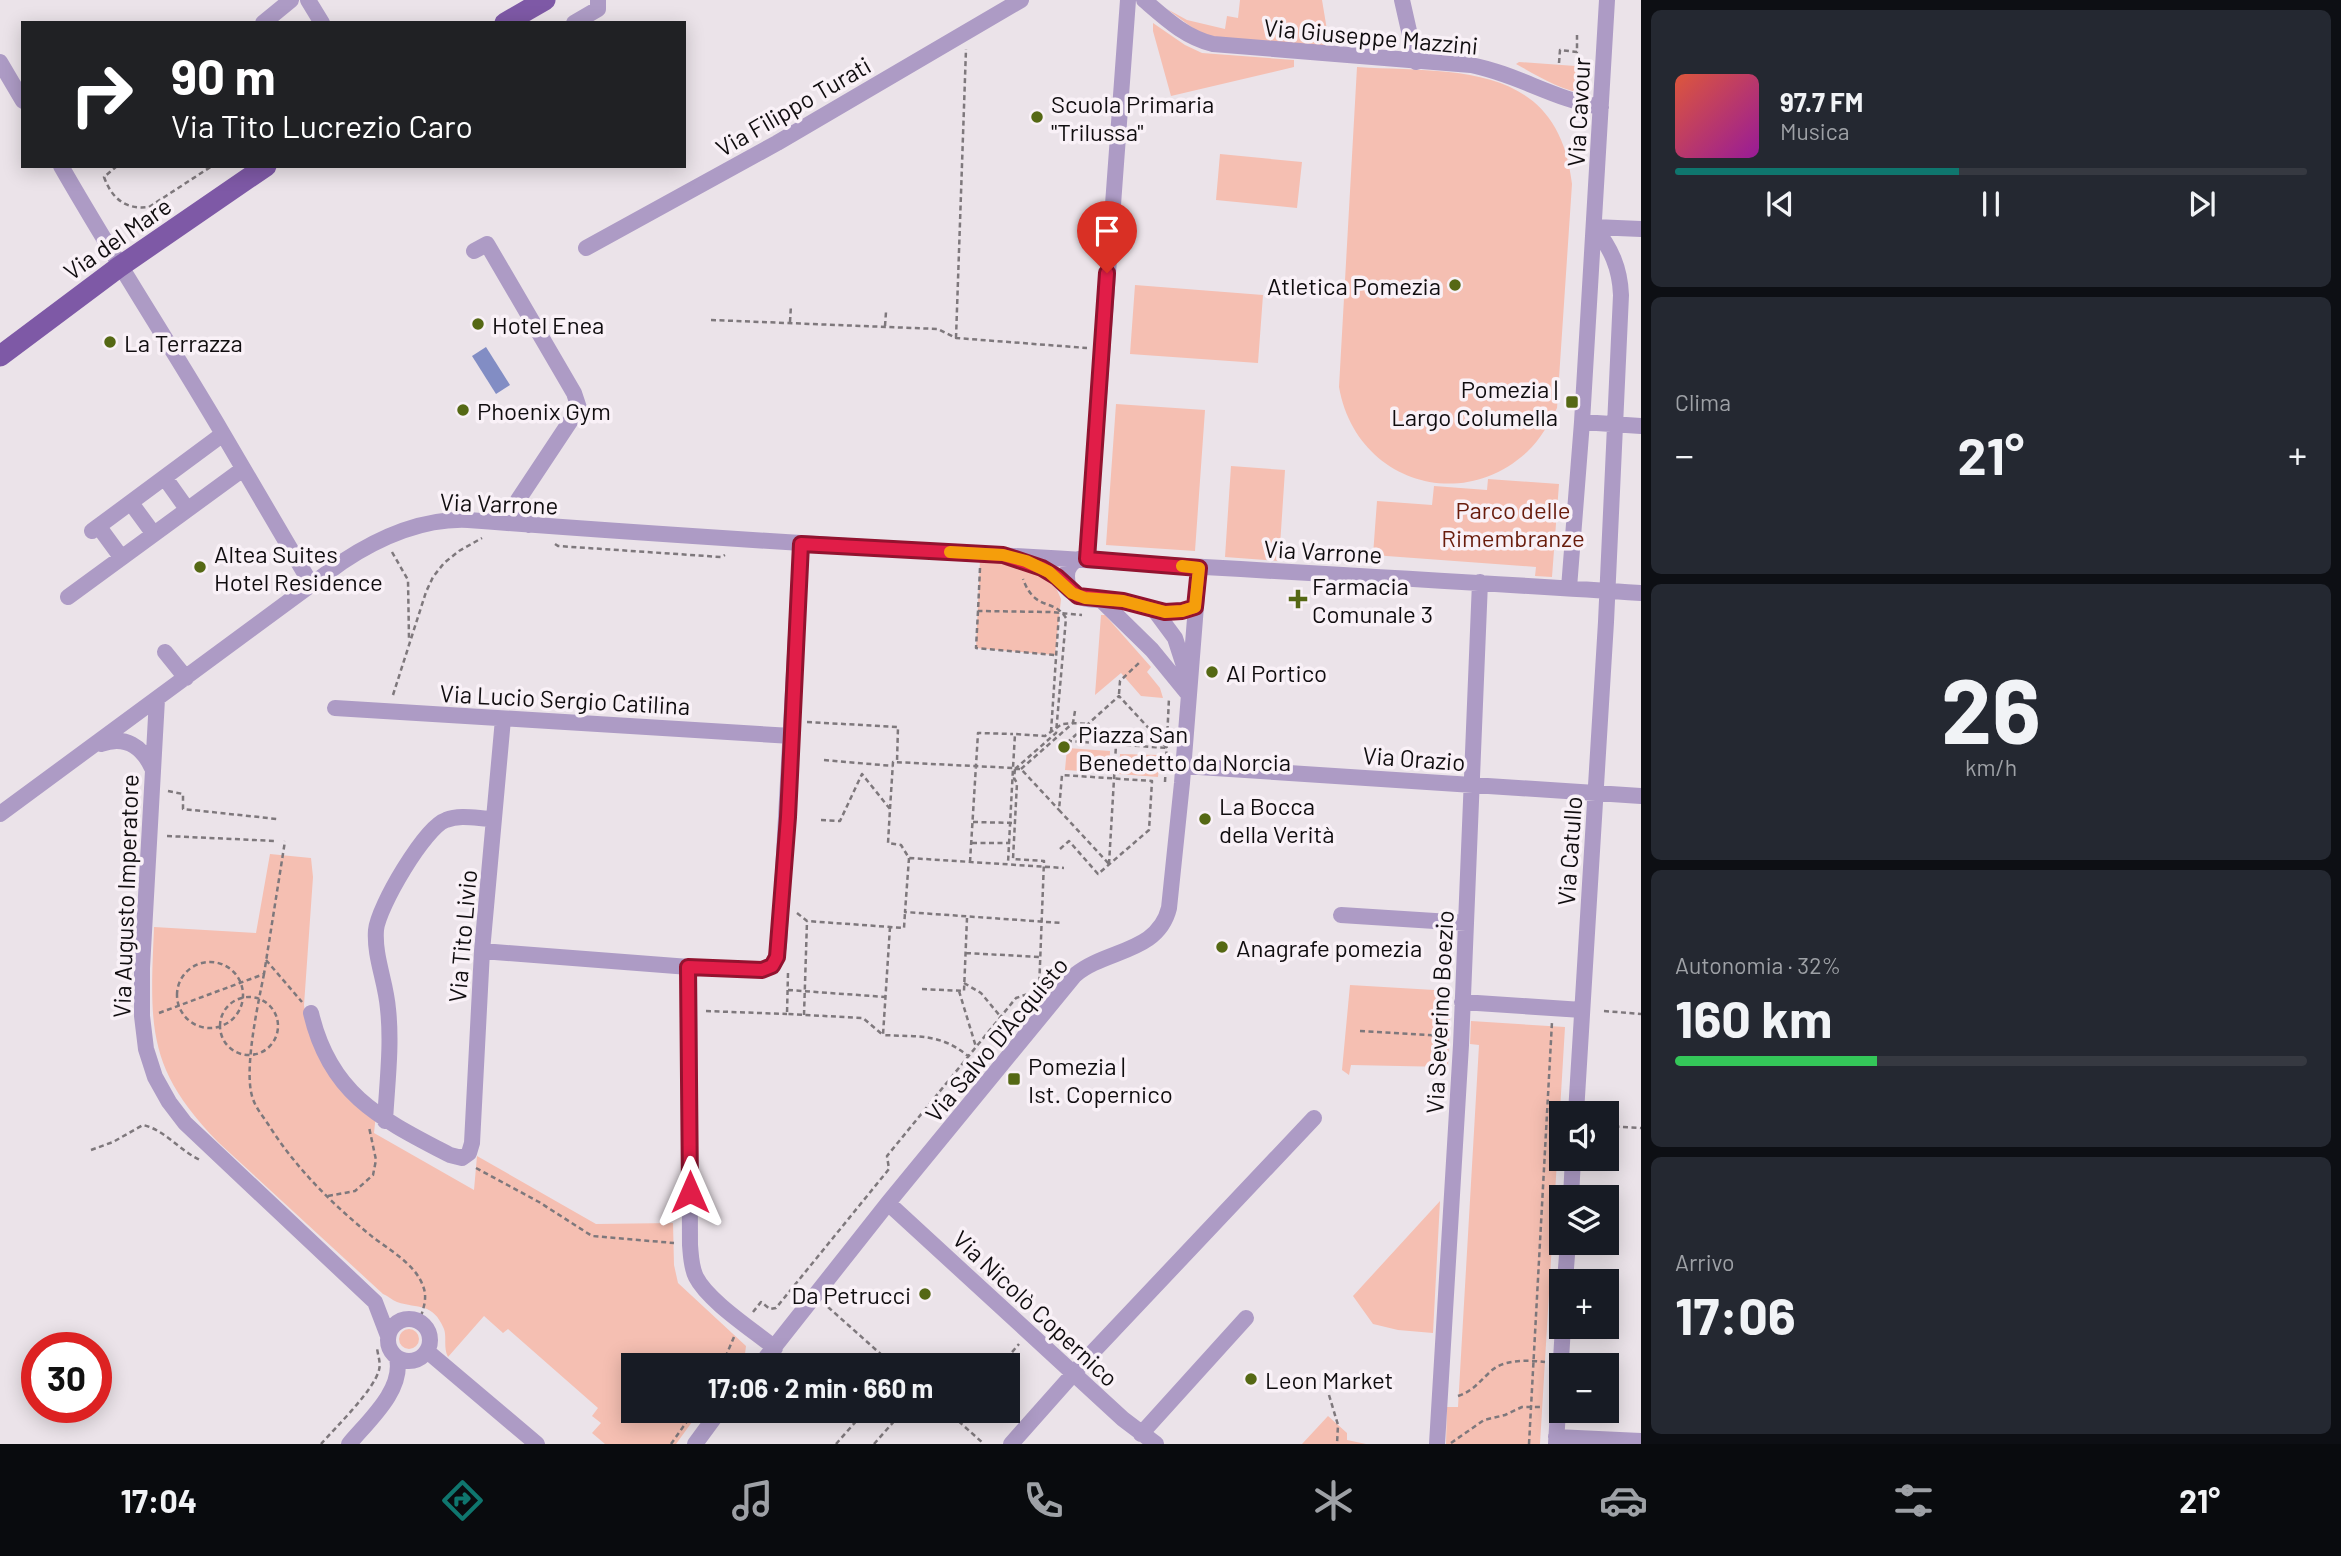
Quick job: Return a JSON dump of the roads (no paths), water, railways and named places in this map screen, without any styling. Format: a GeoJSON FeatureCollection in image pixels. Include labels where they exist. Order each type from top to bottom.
{"type":"FeatureCollection","features":[{"type":"Feature","properties":{"kind":"main road"},"geometry":{"type":"LineString","coordinates":[[508,21],[545,0]]}},
{"type":"Feature","properties":{"kind":"main road","name":"Via del Mare"},"geometry":{"type":"LineString","coordinates":[[0,356],[120,267],[264,168]]}},
{"type":"Feature","properties":{"kind":"street"},"geometry":{"type":"LineString","coordinates":[[265,21],[291,0]]}},
{"type":"Feature","properties":{"kind":"street"},"geometry":{"type":"LineString","coordinates":[[308,0],[321,21]]}},
{"type":"Feature","properties":{"kind":"street","name":"Via Filippo Turati"},"geometry":{"type":"LineString","coordinates":[[586,248],[777,143],[1021,0]]}},
{"type":"Feature","properties":{"kind":"street"},"geometry":{"type":"LineString","coordinates":[[1128,0],[1083,559],[1071,564],[1067,571],[1068,583],[1072,593],[1101,600],[1123,601],[1156,611],[1174,612],[1195,607]]}},
{"type":"Feature","properties":{"kind":"street","name":"Via Giuseppe Mazzini"},"geometry":{"type":"LineString","coordinates":[[1144,0],[1180,30],[1213,44],[1493,69],[1563,99],[1601,107]]}},
{"type":"Feature","properties":{"kind":"street"},"geometry":{"type":"LineString","coordinates":[[1402,0],[1416,62]]}},
{"type":"Feature","properties":{"kind":"street","name":"Via Cavour"},"geometry":{"type":"LineString","coordinates":[[1569,588],[1582,422],[1607,0]]}},
{"type":"Feature","properties":{"kind":"street"},"geometry":{"type":"LineString","coordinates":[[578,21],[601,10]]}},
{"type":"Feature","properties":{"kind":"street"},"geometry":{"type":"LineString","coordinates":[[0,62],[21,98]]}},
{"type":"Feature","properties":{"kind":"street"},"geometry":{"type":"LineString","coordinates":[[62,168],[312,584]]}},
{"type":"Feature","properties":{"kind":"street"},"geometry":{"type":"LineString","coordinates":[[1594,227],[1641,229]]}},
{"type":"Feature","properties":{"kind":"street","name":"Via Catullo"},"geometry":{"type":"LineString","coordinates":[[1577,1101],[1607,591],[1620,286],[1614,258],[1594,227]]}},
{"type":"Feature","properties":{"kind":"street"},"geometry":{"type":"LineString","coordinates":[[474,251],[486,244],[574,393],[579,408],[518,500],[529,525]]}},
{"type":"Feature","properties":{"kind":"street"},"geometry":{"type":"LineString","coordinates":[[1582,422],[1641,426]]}},
{"type":"Feature","properties":{"kind":"street"},"geometry":{"type":"LineString","coordinates":[[121,557],[95,529],[223,434]]}},
{"type":"Feature","properties":{"kind":"street"},"geometry":{"type":"LineString","coordinates":[[68,597],[243,469]]}},
{"type":"Feature","properties":{"kind":"street"},"geometry":{"type":"LineString","coordinates":[[165,478],[187,509]]}},
{"type":"Feature","properties":{"kind":"street"},"geometry":{"type":"LineString","coordinates":[[131,503],[153,533]]}},
{"type":"Feature","properties":{"kind":"street","name":"Via Varrone"},"geometry":{"type":"LineString","coordinates":[[0,814],[354,554],[383,538],[418,525],[453,520],[801,544],[1641,593]]}},
{"type":"Feature","properties":{"kind":"street"},"geometry":{"type":"LineString","coordinates":[[482,951],[688,967],[768,969],[774,964],[781,912],[801,544]]}},
{"type":"Feature","properties":{"kind":"street","name":"Via Varrone"},"geometry":{"type":"LineString","coordinates":[[1003,555],[1042,568],[1057,577],[1072,593]]}},
{"type":"Feature","properties":{"kind":"street","name":"Via Salvo D'Acquisto"},"geometry":{"type":"LineString","coordinates":[[771,1353],[888,1203],[1075,975],[1090,964],[1144,941],[1160,929],[1169,908],[1199,568]]}},
{"type":"Feature","properties":{"kind":"street","name":"Via Severino Boezio"},"geometry":{"type":"LineString","coordinates":[[1437,1444],[1466,923],[1480,582]]}},
{"type":"Feature","properties":{"kind":"street"},"geometry":{"type":"LineString","coordinates":[[1101,600],[1188,690]]}},
{"type":"Feature","properties":{"kind":"street","name":"Via Salvo D'Acquisto"},"geometry":{"type":"LineString","coordinates":[[1156,611],[1170,628],[1179,646],[1188,690]]}},
{"type":"Feature","properties":{"kind":"street"},"geometry":{"type":"LineString","coordinates":[[165,652],[186,678]]}},
{"type":"Feature","properties":{"kind":"street","name":"Via Augusto Imperatore"},"geometry":{"type":"LineString","coordinates":[[157,699],[142,968],[142,1016],[146,1049],[159,1085],[179,1117],[200,1139],[375,1301],[382,1340],[397,1357]]}},
{"type":"Feature","properties":{"kind":"street","name":"Via Lucio Sergio Catilina"},"geometry":{"type":"LineString","coordinates":[[335,708],[792,736]]}},
{"type":"Feature","properties":{"kind":"street","name":"Via Tito Livio"},"geometry":{"type":"LineString","coordinates":[[386,1121],[450,1155],[464,1157],[472,1143],[482,951],[503,719]]}},
{"type":"Feature","properties":{"kind":"street"},"geometry":{"type":"LineString","coordinates":[[92,747],[116,740],[130,743],[143,750],[152,769]]}},
{"type":"Feature","properties":{"kind":"street","name":"Via Orazio"},"geometry":{"type":"LineString","coordinates":[[1183,766],[1641,796]]}},
{"type":"Feature","properties":{"kind":"street"},"geometry":{"type":"LineString","coordinates":[[386,1121],[389,1017],[376,934],[382,908],[436,825],[457,818],[494,820]]}},
{"type":"Feature","properties":{"kind":"street"},"geometry":{"type":"LineString","coordinates":[[1341,915],[1466,923]]}},
{"type":"Feature","properties":{"kind":"street"},"geometry":{"type":"LineString","coordinates":[[688,967],[692,1267],[701,1286],[775,1348]]}},
{"type":"Feature","properties":{"kind":"street"},"geometry":{"type":"LineString","coordinates":[[1462,1002],[1582,1010]]}},
{"type":"Feature","properties":{"kind":"street"},"geometry":{"type":"LineString","coordinates":[[311,1013],[316,1036],[341,1080],[386,1121]]}},
{"type":"Feature","properties":{"kind":"street"},"geometry":{"type":"LineString","coordinates":[[1011,1444],[1314,1118]]}},
{"type":"Feature","properties":{"kind":"street","name":"Via Nicolò Copernico"},"geometry":{"type":"LineString","coordinates":[[888,1203],[1074,1374],[1141,1434],[1156,1444]]}},
{"type":"Feature","properties":{"kind":"street"},"geometry":{"type":"LineString","coordinates":[[1141,1434],[1245,1318]]}},
{"type":"Feature","properties":{"kind":"street"},"geometry":{"type":"LineString","coordinates":[[349,1444],[392,1389],[399,1372],[397,1357],[411,1361],[420,1357],[427,1351],[429,1335],[419,1322],[411,1319],[402,1320],[382,1340]]}},
{"type":"Feature","properties":{"kind":"street"},"geometry":{"type":"LineString","coordinates":[[1562,1339],[1556,1440],[1641,1441]]}},
{"type":"Feature","properties":{"kind":"street"},"geometry":{"type":"LineString","coordinates":[[427,1351],[537,1444]]}},
{"type":"Feature","properties":{"kind":"street"},"geometry":{"type":"LineString","coordinates":[[695,1444],[710,1423]]}},
{"type":"Feature","properties":{"kind":"water"},"geometry":{"type":"Polygon","coordinates":[[[486,347],[510,385],[496,394],[472,356],[486,347]]]}},
{"type":"Feature","properties":{"kind":"place","name":"Scuola Primaria \"Trilussa\""},"geometry":{"type":"Point","coordinates":[1037,117]}},
{"type":"Feature","properties":{"kind":"place","name":"Atletica Pomezia"},"geometry":{"type":"Point","coordinates":[1455,285]}},
{"type":"Feature","properties":{"kind":"place","name":"Hotel Enea"},"geometry":{"type":"Point","coordinates":[478,324]}},
{"type":"Feature","properties":{"kind":"place","name":"La Terrazza"},"geometry":{"type":"Point","coordinates":[110,342]}},
{"type":"Feature","properties":{"kind":"place","name":"Pomezia | Largo Columella"},"geometry":{"type":"Point","coordinates":[1572,402]}},
{"type":"Feature","properties":{"kind":"place","name":"Phoenix Gym"},"geometry":{"type":"Point","coordinates":[463,410]}},
{"type":"Feature","properties":{"kind":"place","name":"Altea Suites Hotel Residence"},"geometry":{"type":"Point","coordinates":[200,567]}},
{"type":"Feature","properties":{"kind":"place","name":"Farmacia Comunale 3"},"geometry":{"type":"Point","coordinates":[1298,599]}},
{"type":"Feature","properties":{"kind":"place","name":"Al Portico"},"geometry":{"type":"Point","coordinates":[1212,672]}},
{"type":"Feature","properties":{"kind":"place","name":"Piazza San Benedetto da Norcia"},"geometry":{"type":"Point","coordinates":[1064,747]}},
{"type":"Feature","properties":{"kind":"place","name":"La Bocca della Verità"},"geometry":{"type":"Point","coordinates":[1205,819]}},
{"type":"Feature","properties":{"kind":"place","name":"Anagrafe pomezia"},"geometry":{"type":"Point","coordinates":[1222,947]}},
{"type":"Feature","properties":{"kind":"place","name":"Pomezia | Ist. Copernico"},"geometry":{"type":"Point","coordinates":[1014,1079]}},
{"type":"Feature","properties":{"kind":"place","name":"Da Petrucci"},"geometry":{"type":"Point","coordinates":[925,1294]}},
{"type":"Feature","properties":{"kind":"place","name":"Leon Market"},"geometry":{"type":"Point","coordinates":[1251,1379]}},
{"type":"Feature","properties":{"kind":"park label","name":"Parco delle Rimembranze"},"geometry":{"type":"Point","coordinates":[1513,523]}}]}
